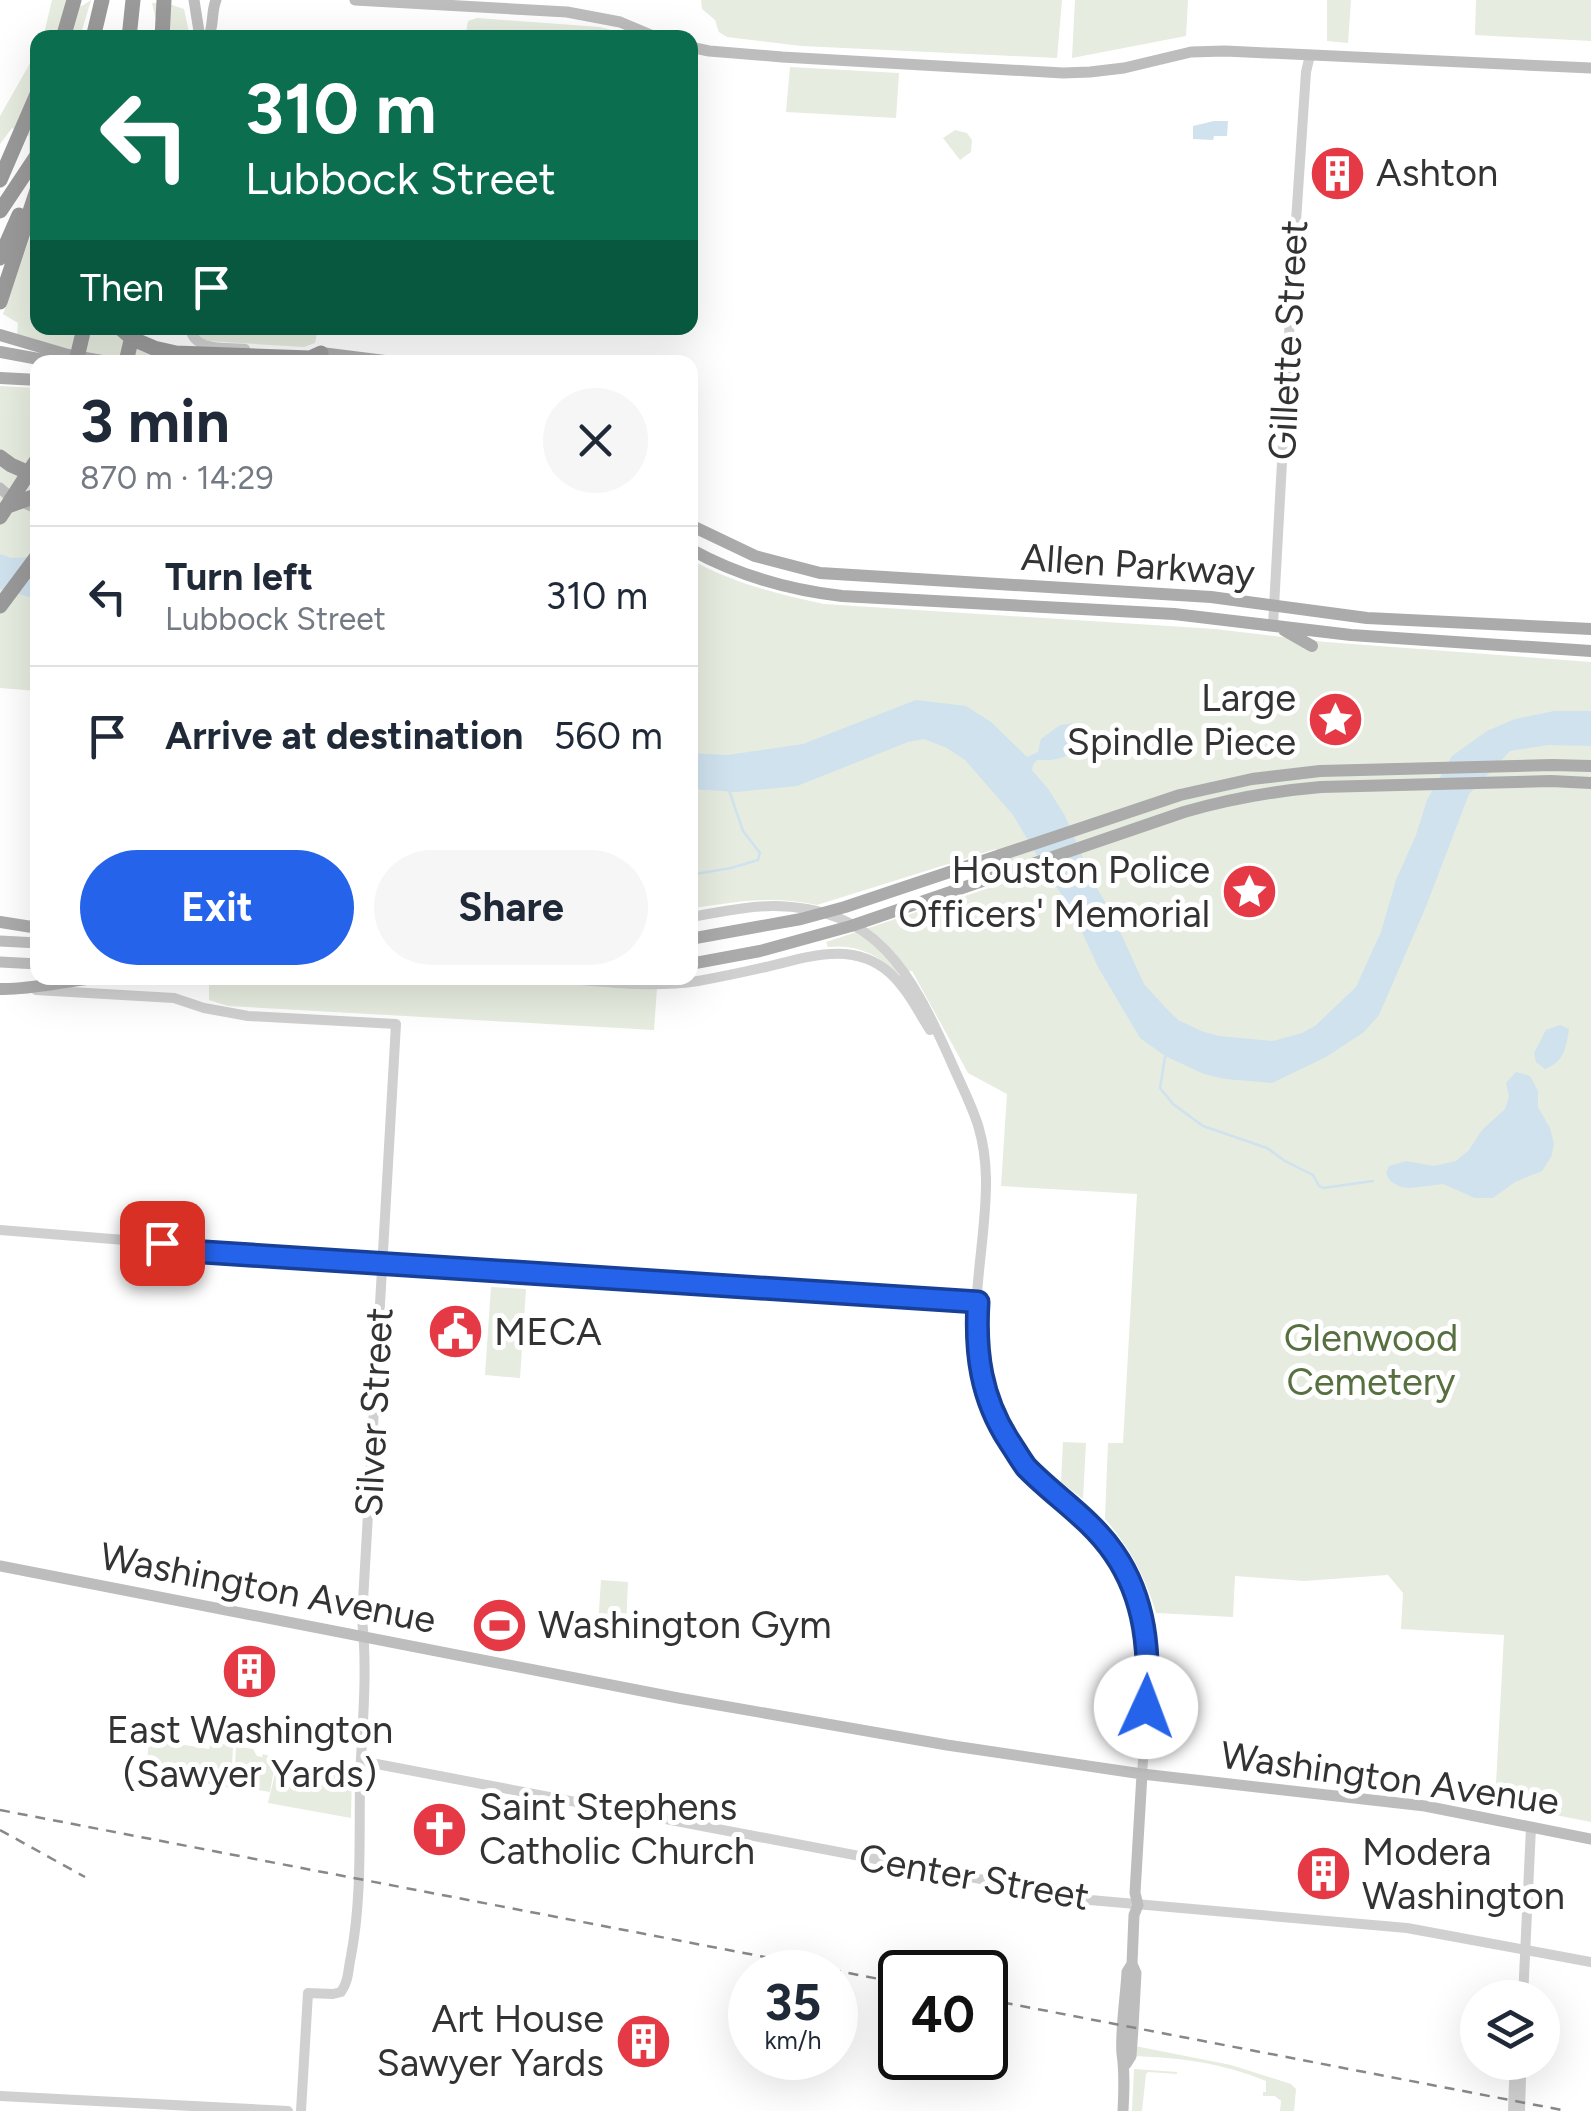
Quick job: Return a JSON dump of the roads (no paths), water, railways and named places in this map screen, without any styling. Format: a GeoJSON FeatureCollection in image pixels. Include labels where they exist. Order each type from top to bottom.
{"type":"FeatureCollection","features":[{"type":"Feature","properties":{"kind":"highway"},"geometry":{"type":"LineString","coordinates":[[65,30],[74,0]]}},
{"type":"Feature","properties":{"kind":"highway"},"geometry":{"type":"LineString","coordinates":[[95,30],[102,0]]}},
{"type":"Feature","properties":{"kind":"highway"},"geometry":{"type":"LineString","coordinates":[[130,30],[133,0]]}},
{"type":"Feature","properties":{"kind":"highway"},"geometry":{"type":"LineString","coordinates":[[162,30],[164,0]]}},
{"type":"Feature","properties":{"kind":"highway"},"geometry":{"type":"LineString","coordinates":[[0,180],[30,108]]}},
{"type":"Feature","properties":{"kind":"highway"},"geometry":{"type":"LineString","coordinates":[[0,161],[14,142]]}},
{"type":"Feature","properties":{"kind":"highway"},"geometry":{"type":"LineString","coordinates":[[0,211],[30,166]]}},
{"type":"Feature","properties":{"kind":"highway"},"geometry":{"type":"LineString","coordinates":[[0,258],[30,192]]}},
{"type":"Feature","properties":{"kind":"highway"},"geometry":{"type":"LineString","coordinates":[[0,302],[30,211]]}},
{"type":"Feature","properties":{"kind":"highway"},"geometry":{"type":"LineString","coordinates":[[128,335],[154,348],[176,353],[230,355]]}},
{"type":"Feature","properties":{"kind":"highway"},"geometry":{"type":"LineString","coordinates":[[0,457],[30,473]]}},
{"type":"Feature","properties":{"kind":"highway"},"geometry":{"type":"LineString","coordinates":[[0,517],[30,470]]}},
{"type":"Feature","properties":{"kind":"highway"},"geometry":{"type":"LineString","coordinates":[[0,509],[30,498]]}},
{"type":"Feature","properties":{"kind":"highway"},"geometry":{"type":"LineString","coordinates":[[0,594],[30,564]]}},
{"type":"Feature","properties":{"kind":"highway"},"geometry":{"type":"LineString","coordinates":[[0,606],[30,565]]}},
{"type":"Feature","properties":{"kind":"main road"},"geometry":{"type":"LineString","coordinates":[[194,0],[202,30]]}},
{"type":"Feature","properties":{"kind":"main road"},"geometry":{"type":"LineString","coordinates":[[212,30],[216,0]]}},
{"type":"Feature","properties":{"kind":"main road"},"geometry":{"type":"LineString","coordinates":[[355,0],[567,12],[620,22],[639,30]]}},
{"type":"Feature","properties":{"kind":"main road"},"geometry":{"type":"LineString","coordinates":[[698,49],[782,58],[1063,72],[1124,68],[1191,52],[1225,51],[1591,68]]}},
{"type":"Feature","properties":{"kind":"main road"},"geometry":{"type":"LineString","coordinates":[[0,334],[68,355]]}},
{"type":"Feature","properties":{"kind":"main road"},"geometry":{"type":"LineString","coordinates":[[0,352],[30,357]]}},
{"type":"Feature","properties":{"kind":"main road"},"geometry":{"type":"LineString","coordinates":[[321,354],[330,355]]}},
{"type":"Feature","properties":{"kind":"main road"},"geometry":{"type":"LineString","coordinates":[[0,378],[30,380]]}},
{"type":"Feature","properties":{"kind":"main road"},"geometry":{"type":"LineString","coordinates":[[0,488],[30,505]]}},
{"type":"Feature","properties":{"kind":"main road","name":"Allen Parkway"},"geometry":{"type":"LineString","coordinates":[[698,529],[754,556],[820,573],[1211,597],[1366,618],[1591,629]]}},
{"type":"Feature","properties":{"kind":"main road","name":"Allen Parkway"},"geometry":{"type":"LineString","coordinates":[[698,553],[767,582],[828,594],[1174,614],[1380,638],[1591,651]]}},
{"type":"Feature","properties":{"kind":"main road"},"geometry":{"type":"LineString","coordinates":[[1273,625],[1312,646]]}},
{"type":"Feature","properties":{"kind":"main road"},"geometry":{"type":"LineString","coordinates":[[698,938],[801,920],[1180,796],[1270,776],[1320,771],[1591,766]]}},
{"type":"Feature","properties":{"kind":"main road"},"geometry":{"type":"LineString","coordinates":[[698,963],[812,937],[1184,812],[1255,795],[1321,787],[1591,782]]}},
{"type":"Feature","properties":{"kind":"main road"},"geometry":{"type":"LineString","coordinates":[[0,922],[30,926]]}},
{"type":"Feature","properties":{"kind":"main road"},"geometry":{"type":"LineString","coordinates":[[0,941],[30,943]]}},
{"type":"Feature","properties":{"kind":"main road"},"geometry":{"type":"LineString","coordinates":[[0,962],[30,964]]}},
{"type":"Feature","properties":{"kind":"main road"},"geometry":{"type":"LineString","coordinates":[[0,988],[25,990],[42,985]]}},
{"type":"Feature","properties":{"kind":"main road","name":"Washington Avenue"},"geometry":{"type":"LineString","coordinates":[[0,1566],[678,1698],[966,1749],[1142,1774],[1425,1806],[1591,1839]]}},
{"type":"Feature","properties":{"kind":"main road"},"geometry":{"type":"LineString","coordinates":[[1123,2111],[1133,2028],[1136,1973],[1132,1964],[1142,1774]]}},
{"type":"Feature","properties":{"kind":"street","name":"Gillette Street"},"geometry":{"type":"LineString","coordinates":[[1273,625],[1296,201],[1310,55]]}},
{"type":"Feature","properties":{"kind":"street"},"geometry":{"type":"LineString","coordinates":[[191,335],[202,345],[321,354]]}},
{"type":"Feature","properties":{"kind":"street"},"geometry":{"type":"LineString","coordinates":[[698,916],[756,907],[791,907],[842,920],[873,938],[898,962],[922,1001],[974,1110],[984,1141],[986,1180],[976,1332],[984,1387],[996,1421],[1024,1464],[1104,1539],[1134,1592],[1142,1617],[1149,1668],[1142,1774]]}},
{"type":"Feature","properties":{"kind":"street"},"geometry":{"type":"LineString","coordinates":[[15,922],[30,920]]}},
{"type":"Feature","properties":{"kind":"street"},"geometry":{"type":"LineString","coordinates":[[698,981],[806,956],[846,953],[863,958],[896,979],[951,1063]]}},
{"type":"Feature","properties":{"kind":"street","name":"Silver Street"},"geometry":{"type":"LineString","coordinates":[[25,990],[151,995],[248,1016],[396,1024],[362,1620],[360,1800],[350,1957],[342,1992],[308,1993],[301,2111]]}},
{"type":"Feature","properties":{"kind":"street"},"geometry":{"type":"LineString","coordinates":[[0,1230],[162,1243],[173,1250],[978,1302]]}},
{"type":"Feature","properties":{"kind":"street","name":"Center Street"},"geometry":{"type":"LineString","coordinates":[[361,1761],[1090,1900],[1407,1928],[1591,1962]]}},
{"type":"Feature","properties":{"kind":"street"},"geometry":{"type":"LineString","coordinates":[[1524,1980],[1531,1827]]}},
{"type":"Feature","properties":{"kind":"street"},"geometry":{"type":"LineString","coordinates":[[1515,2080],[1517,2111]]}},
{"type":"Feature","properties":{"kind":"street"},"geometry":{"type":"LineString","coordinates":[[0,2096],[288,2111]]}},
{"type":"Feature","properties":{"kind":"water"},"geometry":{"type":"Polygon","coordinates":[[[1228,121],[1227,136],[1193,139],[1193,126],[1228,121]]]}},
{"type":"Feature","properties":{"kind":"water"},"geometry":{"type":"Polygon","coordinates":[[[0,554],[30,557],[30,597],[0,589],[0,554]]]}},
{"type":"Feature","properties":{"kind":"water"},"geometry":{"type":"Polygon","coordinates":[[[916,700],[966,706],[991,722],[1027,757],[1038,752],[1041,739],[1060,725],[1074,723],[1081,731],[1070,753],[1059,759],[1037,760],[1032,770],[1065,816],[1144,984],[1178,1020],[1201,1031],[1273,1041],[1315,1026],[1356,987],[1381,932],[1427,800],[1452,756],[1487,731],[1515,719],[1554,711],[1591,711],[1591,746],[1548,745],[1510,751],[1469,794],[1379,1015],[1364,1032],[1326,1057],[1272,1083],[1204,1074],[1165,1056],[1140,1038],[1098,967],[1072,910],[1013,815],[965,760],[947,748],[924,739],[908,742],[797,786],[737,792],[698,790],[698,753],[727,755],[803,744],[916,700]]]}},
{"type":"Feature","properties":{"kind":"water"},"geometry":{"type":"Polygon","coordinates":[[[1560,1025],[1569,1029],[1565,1048],[1560,1058],[1545,1069],[1536,1062],[1534,1053],[1546,1030],[1560,1025]]]}},
{"type":"Feature","properties":{"kind":"water"},"geometry":{"type":"Polygon","coordinates":[[[1516,1072],[1530,1076],[1538,1091],[1538,1107],[1550,1128],[1554,1144],[1542,1171],[1515,1182],[1493,1198],[1475,1198],[1443,1184],[1410,1188],[1390,1181],[1386,1173],[1389,1166],[1406,1161],[1434,1166],[1456,1161],[1469,1150],[1482,1130],[1505,1109],[1509,1096],[1506,1083],[1516,1072]]]}},
{"type":"Feature","properties":{"kind":"waterway"},"geometry":{"type":"LineString","coordinates":[[698,874],[758,860],[760,853],[743,831],[729,790]]}},
{"type":"Feature","properties":{"kind":"waterway"},"geometry":{"type":"LineString","coordinates":[[1165,1057],[1160,1088],[1173,1104],[1203,1126],[1267,1148],[1313,1175],[1323,1188],[1373,1181]]}},
{"type":"Feature","properties":{"kind":"railway"},"geometry":{"type":"LineString","coordinates":[[0,1810],[878,1979]]}},
{"type":"Feature","properties":{"kind":"railway"},"geometry":{"type":"LineString","coordinates":[[0,1830],[85,1877]]}},
{"type":"Feature","properties":{"kind":"railway"},"geometry":{"type":"LineString","coordinates":[[1008,2003],[1567,2111]]}},
{"type":"Feature","properties":{"kind":"place","name":"Ashton"},"geometry":{"type":"Point","coordinates":[1337,173]}},
{"type":"Feature","properties":{"kind":"place","name":"Large Spindle Piece"},"geometry":{"type":"Point","coordinates":[1335,720]}},
{"type":"Feature","properties":{"kind":"place","name":"Houston Police Officers' Memorial"},"geometry":{"type":"Point","coordinates":[1249,892]}},
{"type":"Feature","properties":{"kind":"place","name":"MECA"},"geometry":{"type":"Point","coordinates":[455,1332]}},
{"type":"Feature","properties":{"kind":"place","name":"Washington Gym"},"geometry":{"type":"Point","coordinates":[499,1625]}},
{"type":"Feature","properties":{"kind":"place","name":"East Washington (Sawyer Yards)"},"geometry":{"type":"Point","coordinates":[250,1672]}},
{"type":"Feature","properties":{"kind":"place","name":"Saint Stephens Catholic Church"},"geometry":{"type":"Point","coordinates":[440,1829]}},
{"type":"Feature","properties":{"kind":"place","name":"Modera Washington"},"geometry":{"type":"Point","coordinates":[1323,1874]}},
{"type":"Feature","properties":{"kind":"place","name":"Art House Sawyer Yards"},"geometry":{"type":"Point","coordinates":[643,2041]}},
{"type":"Feature","properties":{"kind":"park label","name":"Glenwood Cemetery"},"geometry":{"type":"Point","coordinates":[1371,1360]}}]}
